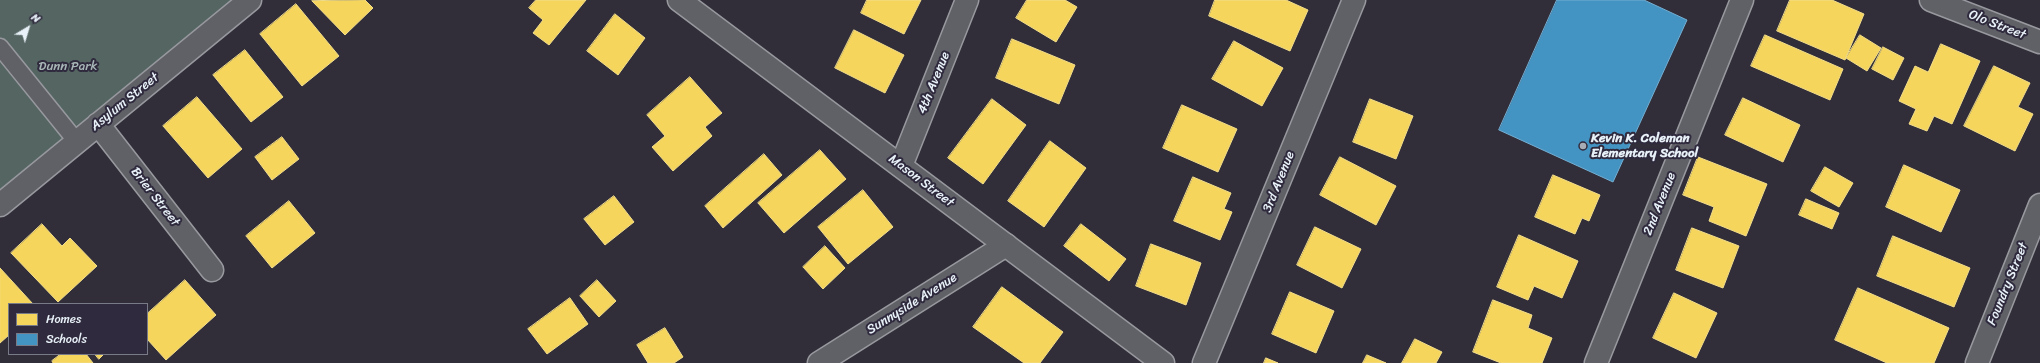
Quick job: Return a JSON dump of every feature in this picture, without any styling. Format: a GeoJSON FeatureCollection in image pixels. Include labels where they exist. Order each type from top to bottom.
{"type":"FeatureCollection","features":[{"type":"Feature","properties":{"kind":"street","name":"Asylum Street"},"geometry":{"type":"LineString","coordinates":[[0,205],[250,0]]}},
{"type":"Feature","properties":{"kind":"street","name":"Mason Street"},"geometry":{"type":"LineString","coordinates":[[679,0],[1163,363]]}},
{"type":"Feature","properties":{"kind":"street","name":"4th Avenue"},"geometry":{"type":"LineString","coordinates":[[901,166],[967,0]]}},
{"type":"Feature","properties":{"kind":"street","name":"3rd Avenue"},"geometry":{"type":"LineString","coordinates":[[1204,363],[1354,0]]}},
{"type":"Feature","properties":{"kind":"street","name":"2nd Avenue"},"geometry":{"type":"LineString","coordinates":[[1596,363],[1742,0]]}},
{"type":"Feature","properties":{"kind":"street","name":"Olo Street"},"geometry":{"type":"LineString","coordinates":[[1931,0],[2040,42]]}},
{"type":"Feature","properties":{"kind":"street","name":"Brier Street"},"geometry":{"type":"LineString","coordinates":[[98,124],[212,270]]}},
{"type":"Feature","properties":{"kind":"street","name":"Foundry Street"},"geometry":{"type":"LineString","coordinates":[[1977,363],[2040,205]]}},
{"type":"Feature","properties":{"kind":"street","name":"Sunnyside Avenue"},"geometry":{"type":"LineString","coordinates":[[819,363],[1006,245]]}},
{"type":"Feature","properties":{"kind":"lane"},"geometry":{"type":"LineString","coordinates":[[0,47],[77,142]]}},
{"type":"Feature","properties":{"kind":"green space","name":"Dunn Park"},"geometry":{"type":"Polygon","coordinates":[[[0,0],[251,0],[0,211],[0,0]]]}},
{"type":"Feature","properties":{"kind":"building: Homes"},"geometry":{"type":"Polygon","coordinates":[[[365,0],[373,8],[345,35],[312,1],[365,0]]]}},
{"type":"Feature","properties":{"kind":"building: Homes"},"geometry":{"type":"Polygon","coordinates":[[[536,0],[586,0],[549,45],[533,33],[543,20],[529,8],[536,0]]]}},
{"type":"Feature","properties":{"kind":"building: Homes"},"geometry":{"type":"Polygon","coordinates":[[[867,0],[921,0],[904,34],[861,13],[867,0]]]}},
{"type":"Feature","properties":{"kind":"building: Homes"},"geometry":{"type":"Polygon","coordinates":[[[1027,0],[1065,0],[1077,7],[1056,42],[1016,18],[1027,0]]]}},
{"type":"Feature","properties":{"kind":"building: Homes"},"geometry":{"type":"Polygon","coordinates":[[[1215,0],[1286,0],[1308,10],[1290,51],[1209,16],[1215,0]]]}},
{"type":"Feature","properties":{"kind":"building: Homes"},"geometry":{"type":"Polygon","coordinates":[[[1790,0],[1832,0],[1864,14],[1845,60],[1777,31],[1790,0]]]}},
{"type":"Feature","properties":{"kind":"building: Homes"},"geometry":{"type":"Polygon","coordinates":[[[296,4],[339,56],[302,86],[260,34],[296,4]]]}},
{"type":"Feature","properties":{"kind":"building: Homes"},"geometry":{"type":"Polygon","coordinates":[[[615,14],[645,38],[618,75],[587,51],[615,14]]]}},
{"type":"Feature","properties":{"kind":"building: Homes"},"geometry":{"type":"Polygon","coordinates":[[[854,30],[904,55],[885,93],[835,68],[854,30]]]}},
{"type":"Feature","properties":{"kind":"building: Homes"},"geometry":{"type":"Polygon","coordinates":[[[1765,35],[1843,69],[1830,100],[1751,66],[1765,35]]]}},
{"type":"Feature","properties":{"kind":"building: Homes"},"geometry":{"type":"Polygon","coordinates":[[[1860,35],[1881,48],[1867,71],[1846,58],[1860,35]]]}},
{"type":"Feature","properties":{"kind":"building: Homes"},"geometry":{"type":"Polygon","coordinates":[[[1012,39],[1075,65],[1059,104],[996,78],[1012,39]]]}},
{"type":"Feature","properties":{"kind":"building: Homes"},"geometry":{"type":"Polygon","coordinates":[[[1234,41],[1283,68],[1262,106],[1212,79],[1234,41]]]}},
{"type":"Feature","properties":{"kind":"building: Homes"},"geometry":{"type":"Polygon","coordinates":[[[1941,44],[1980,61],[1952,124],[1934,116],[1927,131],[1909,124],[1916,109],[1899,101],[1915,66],[1928,72],[1941,44]]]}},
{"type":"Feature","properties":{"kind":"building: Homes"},"geometry":{"type":"Polygon","coordinates":[[[1883,47],[1904,58],[1893,80],[1872,69],[1883,47]]]}},
{"type":"Feature","properties":{"kind":"building: Homes"},"geometry":{"type":"Polygon","coordinates":[[[245,50],[283,97],[251,122],[213,75],[245,50]]]}},
{"type":"Feature","properties":{"kind":"building: Homes"},"geometry":{"type":"Polygon","coordinates":[[[1994,66],[2030,83],[2018,107],[2033,114],[2015,151],[1964,126],[1994,66]]]}},
{"type":"Feature","properties":{"kind":"building: Homes"},"geometry":{"type":"Polygon","coordinates":[[[690,77],[722,113],[705,127],[712,136],[673,171],[652,147],[665,136],[647,115],[690,77]]]}},
{"type":"Feature","properties":{"kind":"building: Homes"},"geometry":{"type":"Polygon","coordinates":[[[197,97],[242,149],[208,178],[163,126],[197,97]]]}},
{"type":"Feature","properties":{"kind":"building: Homes"},"geometry":{"type":"Polygon","coordinates":[[[1743,98],[1800,125],[1783,162],[1725,135],[1743,98]]]}},
{"type":"Feature","properties":{"kind":"building: Homes"},"geometry":{"type":"Polygon","coordinates":[[[992,99],[1026,125],[983,184],[948,158],[992,99]]]}},
{"type":"Feature","properties":{"kind":"building: Homes"},"geometry":{"type":"Polygon","coordinates":[[[1370,99],[1413,116],[1396,159],[1353,142],[1370,99]]]}},
{"type":"Feature","properties":{"kind":"building: Homes"},"geometry":{"type":"Polygon","coordinates":[[[1182,105],[1237,129],[1218,172],[1163,148],[1182,105]]]}},
{"type":"Feature","properties":{"kind":"building: Homes"},"geometry":{"type":"Polygon","coordinates":[[[282,137],[299,159],[272,180],[255,157],[282,137]]]}},
{"type":"Feature","properties":{"kind":"building: Homes"},"geometry":{"type":"Polygon","coordinates":[[[1050,141],[1086,168],[1044,227],[1008,201],[1050,141]]]}},
{"type":"Feature","properties":{"kind":"building: Homes"},"geometry":{"type":"Polygon","coordinates":[[[820,150],[846,179],[784,233],[758,203],[820,150]]]}},
{"type":"Feature","properties":{"kind":"building: Homes"},"geometry":{"type":"Polygon","coordinates":[[[764,154],[782,175],[723,228],[705,206],[764,154]]]}},
{"type":"Feature","properties":{"kind":"building: Homes"},"geometry":{"type":"Polygon","coordinates":[[[1340,157],[1396,186],[1376,225],[1320,195],[1340,157]]]}},
{"type":"Feature","properties":{"kind":"building: Homes"},"geometry":{"type":"Polygon","coordinates":[[[1698,157],[1767,184],[1746,236],[1709,221],[1714,207],[1683,195],[1698,157]]]}},
{"type":"Feature","properties":{"kind":"building: Homes"},"geometry":{"type":"Polygon","coordinates":[[[1904,165],[1960,190],[1941,232],[1886,207],[1904,165]]]}},
{"type":"Feature","properties":{"kind":"building: Homes"},"geometry":{"type":"Polygon","coordinates":[[[1825,167],[1853,183],[1839,207],[1811,191],[1825,167]]]}},
{"type":"Feature","properties":{"kind":"building: Homes"},"geometry":{"type":"Polygon","coordinates":[[[1553,175],[1600,195],[1589,221],[1582,218],[1575,234],[1535,217],[1553,175]]]}},
{"type":"Feature","properties":{"kind":"building: Homes"},"geometry":{"type":"Polygon","coordinates":[[[1193,177],[1231,193],[1224,209],[1232,212],[1220,240],[1174,221],[1193,177]]]}},
{"type":"Feature","properties":{"kind":"building: Homes"},"geometry":{"type":"Polygon","coordinates":[[[863,190],[893,227],[848,264],[818,227],[863,190]]]}},
{"type":"Feature","properties":{"kind":"building: Homes"},"geometry":{"type":"Polygon","coordinates":[[[614,196],[634,222],[605,245],[584,219],[614,196]]]}},
{"type":"Feature","properties":{"kind":"building: Homes"},"geometry":{"type":"Polygon","coordinates":[[[1806,199],[1839,213],[1832,229],[1799,215],[1806,199]]]}},
{"type":"Feature","properties":{"kind":"building: Homes"},"geometry":{"type":"Polygon","coordinates":[[[289,201],[315,233],[272,268],[246,236],[289,201]]]}},
{"type":"Feature","properties":{"kind":"building: Homes"},"geometry":{"type":"Polygon","coordinates":[[[42,224],[62,246],[70,238],[97,266],[58,302],[11,253],[42,224]]]}},
{"type":"Feature","properties":{"kind":"building: Homes"},"geometry":{"type":"Polygon","coordinates":[[[1081,224],[1126,259],[1109,281],[1064,246],[1081,224]]]}},
{"type":"Feature","properties":{"kind":"building: Homes"},"geometry":{"type":"Polygon","coordinates":[[[1315,227],[1361,249],[1342,288],[1297,265],[1315,227]]]}},
{"type":"Feature","properties":{"kind":"building: Homes"},"geometry":{"type":"Polygon","coordinates":[[[1692,228],[1739,246],[1723,288],[1676,270],[1692,228]]]}},
{"type":"Feature","properties":{"kind":"building: Homes"},"geometry":{"type":"Polygon","coordinates":[[[1519,235],[1578,261],[1562,298],[1534,286],[1528,300],[1497,287],[1519,235]]]}},
{"type":"Feature","properties":{"kind":"building: Homes"},"geometry":{"type":"Polygon","coordinates":[[[1893,236],[1970,268],[1954,307],[1877,276],[1893,236]]]}},
{"type":"Feature","properties":{"kind":"building: Homes"},"geometry":{"type":"Polygon","coordinates":[[[1151,244],[1201,263],[1186,305],[1136,286],[1151,244]]]}},
{"type":"Feature","properties":{"kind":"building: Homes"},"geometry":{"type":"Polygon","coordinates":[[[825,246],[845,268],[823,289],[803,267],[825,246]]]}},
{"type":"Feature","properties":{"kind":"building: Homes"},"geometry":{"type":"Polygon","coordinates":[[[0,268],[32,303],[8,303],[8,336],[0,343],[0,268]]]}},
{"type":"Feature","properties":{"kind":"building: Homes"},"geometry":{"type":"Polygon","coordinates":[[[185,280],[216,315],[166,360],[148,340],[148,313],[185,280]]]}},
{"type":"Feature","properties":{"kind":"building: Homes"},"geometry":{"type":"Polygon","coordinates":[[[597,280],[616,301],[599,317],[580,296],[597,280]]]}},
{"type":"Feature","properties":{"kind":"building: Homes"},"geometry":{"type":"Polygon","coordinates":[[[1002,287],[1063,332],[1040,363],[1024,363],[973,327],[1002,287]]]}},
{"type":"Feature","properties":{"kind":"building: Homes"},"geometry":{"type":"Polygon","coordinates":[[[1858,288],[1949,328],[1934,363],[1887,363],[1835,340],[1858,288]]]}},
{"type":"Feature","properties":{"kind":"building: Homes"},"geometry":{"type":"Polygon","coordinates":[[[1290,292],[1334,311],[1316,353],[1272,334],[1290,292]]]}},
{"type":"Feature","properties":{"kind":"building: Homes"},"geometry":{"type":"Polygon","coordinates":[[[1674,293],[1717,313],[1696,358],[1653,338],[1674,293]]]}},
{"type":"Feature","properties":{"kind":"building: Homes"},"geometry":{"type":"Polygon","coordinates":[[[570,298],[588,324],[547,354],[528,329],[570,298]]]}},
{"type":"Feature","properties":{"kind":"building: Homes"},"geometry":{"type":"Polygon","coordinates":[[[1493,300],[1532,315],[1528,328],[1552,338],[1542,363],[1501,363],[1473,352],[1493,300]]]}},
{"type":"Feature","properties":{"kind":"building: Homes"},"geometry":{"type":"Polygon","coordinates":[[[665,328],[683,357],[674,363],[648,363],[637,345],[665,328]]]}},
{"type":"Feature","properties":{"kind":"building: Homes"},"geometry":{"type":"Polygon","coordinates":[[[1415,339],[1442,352],[1436,363],[1402,363],[1415,339]]]}},
{"type":"Feature","properties":{"kind":"building: Homes"},"geometry":{"type":"Polygon","coordinates":[[[60,355],[87,355],[93,363],[53,363],[52,361],[60,355]]]}},
{"type":"Feature","properties":{"kind":"building: Homes"},"geometry":{"type":"Polygon","coordinates":[[[96,355],[103,355],[99,359],[96,355]]]}},
{"type":"Feature","properties":{"kind":"building: Homes"},"geometry":{"type":"Polygon","coordinates":[[[1367,355],[1386,363],[1363,363],[1367,355]]]}},
{"type":"Feature","properties":{"kind":"building: Homes"},"geometry":{"type":"Polygon","coordinates":[[[1266,358],[1278,363],[1264,363],[1266,358]]]}},
{"type":"Feature","properties":{"kind":"building: Schools","name":"Kevin K. Coleman Elementary School"},"geometry":{"type":"Polygon","coordinates":[[[1557,0],[1644,0],[1687,20],[1613,182],[1499,130],[1557,0]]]}},
{"type":"Feature","properties":{"kind":"place","name":"Kevin K. Coleman Elementary School"},"geometry":{"type":"Point","coordinates":[1583,146]}}]}
